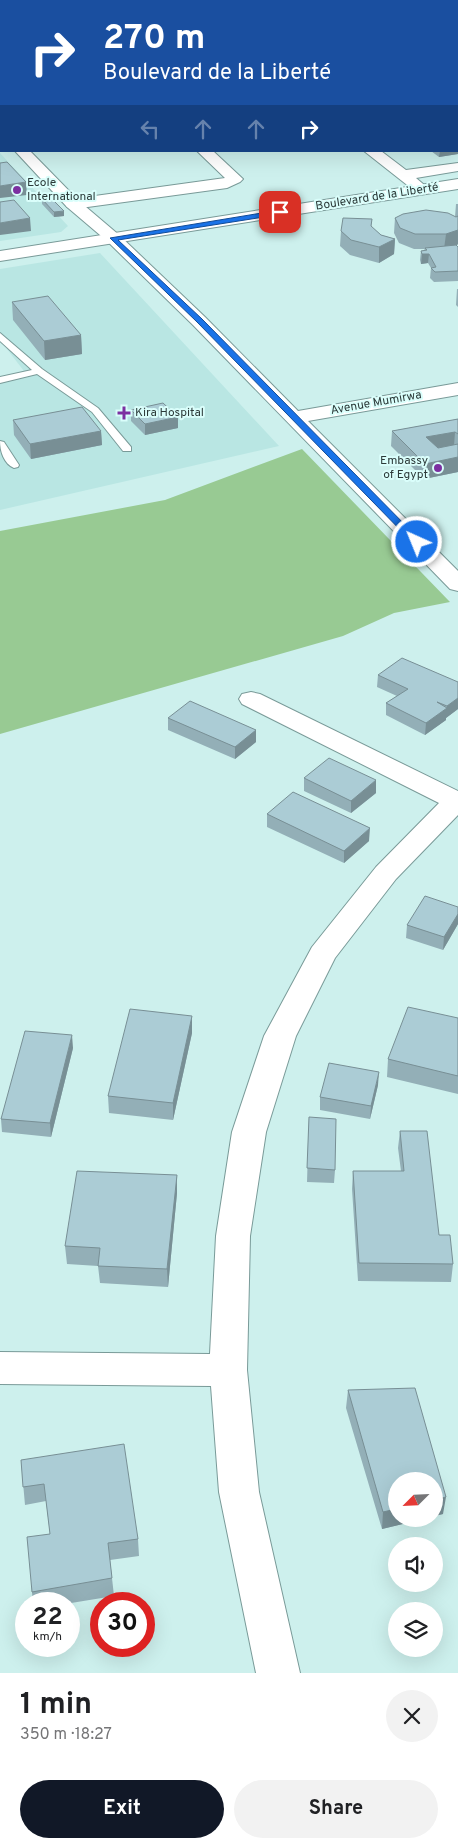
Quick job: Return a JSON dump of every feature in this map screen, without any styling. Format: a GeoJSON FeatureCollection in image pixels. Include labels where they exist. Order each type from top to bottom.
{"type":"FeatureCollection","features":[{"type":"Feature","properties":{"kind":"main road"},"geometry":{"type":"LineString","coordinates":[[23,152],[73,204],[113,238],[199,320],[458,584]]}},
{"type":"Feature","properties":{"kind":"main road"},"geometry":{"type":"LineString","coordinates":[[73,204],[227,183],[235,179],[205,152]]}},
{"type":"Feature","properties":{"kind":"main road"},"geometry":{"type":"LineString","coordinates":[[372,152],[421,190]]}},
{"type":"Feature","properties":{"kind":"main road"},"geometry":{"type":"LineString","coordinates":[[404,175],[458,167]]}},
{"type":"Feature","properties":{"kind":"main road","name":"Boulevard de la Liberté"},"geometry":{"type":"LineString","coordinates":[[0,256],[458,184]]}},
{"type":"Feature","properties":{"kind":"main road","name":"Avenue Mumirwa"},"geometry":{"type":"LineString","coordinates":[[295,417],[458,389]]}},
{"type":"Feature","properties":{"kind":"main road"},"geometry":{"type":"LineString","coordinates":[[251,699],[456,800],[386,873],[322,954],[280,1036],[249,1132],[233,1236],[228,1370],[239,1492],[278,1673]]}},
{"type":"Feature","properties":{"kind":"main road"},"geometry":{"type":"LineString","coordinates":[[0,1368],[228,1370]]}},
{"type":"Feature","properties":{"kind":"lane"},"geometry":{"type":"LineString","coordinates":[[0,336],[39,371],[95,410],[127,449]]}},
{"type":"Feature","properties":{"kind":"lane"},"geometry":{"type":"LineString","coordinates":[[0,380],[39,371]]}},
{"type":"Feature","properties":{"kind":"lane"},"geometry":{"type":"LineString","coordinates":[[0,444],[14,465]]}},
{"type":"Feature","properties":{"kind":"shaded area","name":"Ecole International"},"geometry":{"type":"Polygon","coordinates":[[[0,153],[68,226],[61,232],[0,241],[0,153]]]}},
{"type":"Feature","properties":{"kind":"shaded area","name":"Kira Hospital"},"geometry":{"type":"Polygon","coordinates":[[[100,253],[279,446],[0,510],[0,380],[27,375],[0,340],[0,269],[100,253]]]}},
{"type":"Feature","properties":{"kind":"green space"},"geometry":{"type":"Polygon","coordinates":[[[302,449],[450,602],[394,613],[343,636],[0,734],[0,531],[165,500],[302,449]]]}},
{"type":"Feature","properties":{"kind":"building"},"geometry":{"type":"Polygon","coordinates":[[[7,162],[26,182],[0,186],[0,163],[7,162]]]}},
{"type":"Feature","properties":{"kind":"building"},"geometry":{"type":"Polygon","coordinates":[[[51,198],[64,211],[54,212],[42,199],[51,198]]]}},
{"type":"Feature","properties":{"kind":"building"},"geometry":{"type":"Polygon","coordinates":[[[14,200],[30,218],[0,223],[0,202],[14,200]]]}},
{"type":"Feature","properties":{"kind":"building"},"geometry":{"type":"Polygon","coordinates":[[[426,210],[458,216],[458,230],[446,234],[415,234],[400,228],[395,218],[403,214],[426,210]]]}},
{"type":"Feature","properties":{"kind":"building"},"geometry":{"type":"Polygon","coordinates":[[[343,218],[372,219],[371,226],[381,235],[395,239],[379,247],[351,240],[341,231],[343,218]]]}},
{"type":"Feature","properties":{"kind":"building"},"geometry":{"type":"Polygon","coordinates":[[[456,245],[458,247],[458,271],[435,272],[431,268],[436,267],[429,254],[422,254],[421,251],[427,250],[425,248],[456,245]]]}},
{"type":"Feature","properties":{"kind":"building"},"geometry":{"type":"Polygon","coordinates":[[[48,296],[81,335],[44,341],[12,302],[48,296]]]}},
{"type":"Feature","properties":{"kind":"building"},"geometry":{"type":"Polygon","coordinates":[[[163,403],[178,417],[145,424],[131,410],[163,403]]]}},
{"type":"Feature","properties":{"kind":"building"},"geometry":{"type":"Polygon","coordinates":[[[82,407],[101,431],[30,444],[13,420],[82,407]]]}},
{"type":"Feature","properties":{"kind":"building"},"geometry":{"type":"Polygon","coordinates":[[[458,419],[458,434],[455,432],[426,437],[438,448],[458,444],[458,457],[425,464],[392,431],[458,419]]]}},
{"type":"Feature","properties":{"kind":"building"},"geometry":{"type":"Polygon","coordinates":[[[402,658],[458,682],[458,698],[447,706],[437,702],[447,708],[426,723],[386,703],[408,689],[378,675],[402,658]]]}},
{"type":"Feature","properties":{"kind":"building"},"geometry":{"type":"Polygon","coordinates":[[[190,701],[256,730],[235,747],[168,718],[190,701]]]}},
{"type":"Feature","properties":{"kind":"building"},"geometry":{"type":"Polygon","coordinates":[[[329,758],[376,780],[351,801],[304,778],[329,758]]]}},
{"type":"Feature","properties":{"kind":"building"},"geometry":{"type":"Polygon","coordinates":[[[293,792],[370,828],[344,851],[267,814],[293,792]]]}},
{"type":"Feature","properties":{"kind":"building"},"geometry":{"type":"Polygon","coordinates":[[[425,896],[458,907],[458,914],[444,937],[407,925],[425,896]]]}},
{"type":"Feature","properties":{"kind":"building"},"geometry":{"type":"Polygon","coordinates":[[[408,1007],[458,1018],[458,1076],[388,1059],[408,1007]]]}},
{"type":"Feature","properties":{"kind":"building"},"geometry":{"type":"Polygon","coordinates":[[[130,1009],[192,1016],[173,1103],[108,1096],[130,1009]]]}},
{"type":"Feature","properties":{"kind":"building"},"geometry":{"type":"Polygon","coordinates":[[[25,1031],[72,1035],[50,1123],[1,1119],[25,1031]]]}},
{"type":"Feature","properties":{"kind":"building"},"geometry":{"type":"Polygon","coordinates":[[[329,1063],[379,1072],[371,1106],[320,1097],[329,1063]]]}},
{"type":"Feature","properties":{"kind":"building"},"geometry":{"type":"Polygon","coordinates":[[[309,1117],[336,1119],[335,1170],[307,1168],[309,1117]]]}},
{"type":"Feature","properties":{"kind":"building"},"geometry":{"type":"Polygon","coordinates":[[[400,1131],[427,1131],[439,1235],[450,1235],[453,1264],[359,1263],[353,1171],[404,1171],[400,1131]]]}},
{"type":"Feature","properties":{"kind":"building"},"geometry":{"type":"Polygon","coordinates":[[[77,1171],[177,1175],[167,1269],[98,1266],[100,1248],[65,1246],[77,1171]]]}},
{"type":"Feature","properties":{"kind":"building"},"geometry":{"type":"Polygon","coordinates":[[[415,1388],[439,1472],[388,1472],[388,1511],[383,1512],[348,1390],[415,1388]]]}},
{"type":"Feature","properties":{"kind":"building"},"geometry":{"type":"Polygon","coordinates":[[[124,1444],[138,1539],[108,1543],[112,1578],[32,1592],[27,1537],[50,1534],[44,1484],[23,1487],[21,1460],[124,1444]]]}},
{"type":"Feature","properties":{"kind":"building"},"geometry":{"type":"Polygon","coordinates":[[[443,1486],[446,1497],[443,1498],[443,1486]]]}},
{"type":"Feature","properties":{"kind":"place","name":"Ecole International"},"geometry":{"type":"Point","coordinates":[17,190]}},
{"type":"Feature","properties":{"kind":"place","name":"Kira Hospital"},"geometry":{"type":"Point","coordinates":[124,413]}},
{"type":"Feature","properties":{"kind":"place","name":"Embassy of Egypt"},"geometry":{"type":"Point","coordinates":[438,468]}},
{"type":"Feature","properties":{"kind":"route"},"geometry":{"type":"LineString","coordinates":[[280,212],[113,238],[199,320],[417,542]]}}]}
